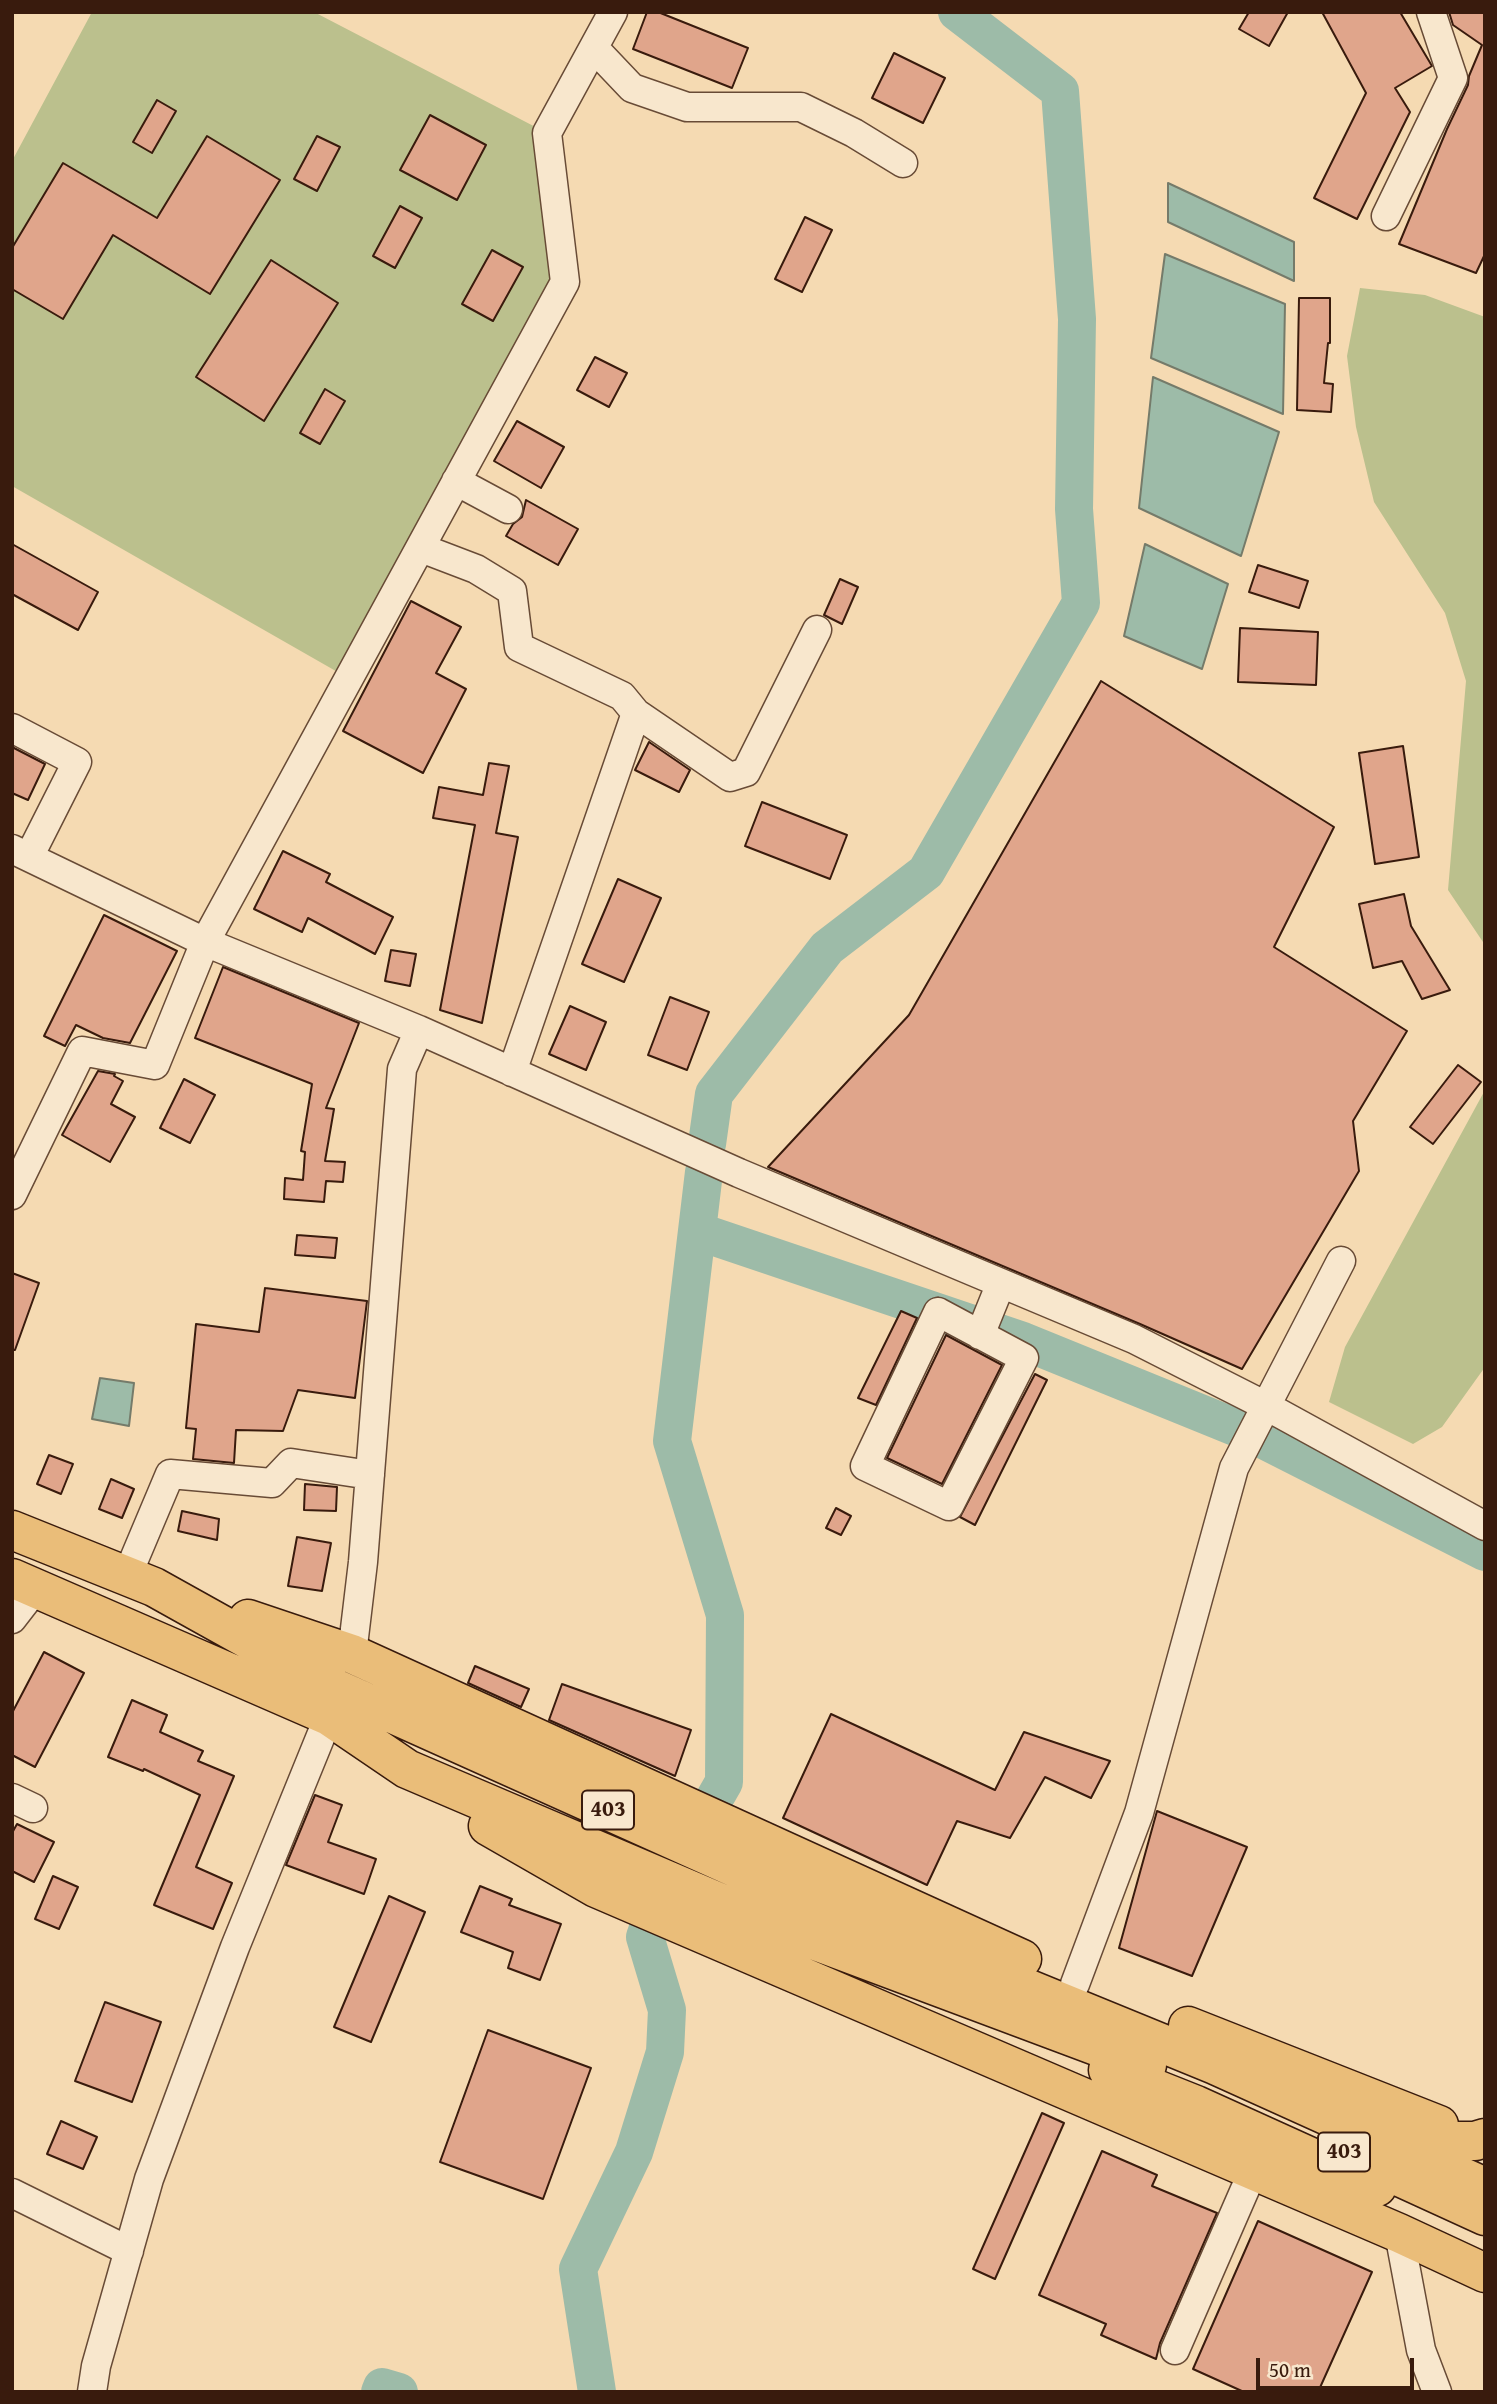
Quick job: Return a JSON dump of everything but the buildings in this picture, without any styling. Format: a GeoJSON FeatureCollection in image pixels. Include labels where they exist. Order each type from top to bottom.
{"type":"FeatureCollection","features":[{"type":"Feature","properties":{"kind":"highway","name":"403"},"geometry":{"type":"LineString","coordinates":[[12,1530],[141,1581],[337,1689],[760,1879],[1210,2076],[1485,2187]]}},
{"type":"Feature","properties":{"kind":"highway"},"geometry":{"type":"LineString","coordinates":[[141,1581],[352,1654],[1075,1984],[1446,2128],[1484,2126]]}},
{"type":"Feature","properties":{"kind":"highway"},"geometry":{"type":"LineString","coordinates":[[141,1581],[456,1721],[1395,2129],[1440,2141],[1475,2141],[1484,2126]]}},
{"type":"Feature","properties":{"kind":"highway","name":"403"},"geometry":{"type":"LineString","coordinates":[[24,1583],[329,1716],[416,1773],[770,1924],[1210,2076],[1485,2216]]}},
{"type":"Feature","properties":{"kind":"highway"},"geometry":{"type":"LineString","coordinates":[[416,1773],[434,1795],[596,1888],[1399,2233],[1485,2273]]}},
{"type":"Feature","properties":{"kind":"highway"},"geometry":{"type":"LineString","coordinates":[[416,1773],[599,1871],[1196,2105],[1485,2234]]}},
{"type":"Feature","properties":{"kind":"street"},"geometry":{"type":"LineString","coordinates":[[12,1195],[82,1051],[155,1065],[205,942],[565,282],[547,134],[613,12]]}},
{"type":"Feature","properties":{"kind":"street"},"geometry":{"type":"LineString","coordinates":[[1386,216],[1453,78],[1431,12]]}},
{"type":"Feature","properties":{"kind":"street"},"geometry":{"type":"LineString","coordinates":[[594,48],[632,88],[687,107],[800,107],[854,133],[903,163]]}},
{"type":"Feature","properties":{"kind":"street"},"geometry":{"type":"LineString","coordinates":[[456,481],[508,509]]}},
{"type":"Feature","properties":{"kind":"street"},"geometry":{"type":"LineString","coordinates":[[421,548],[476,569],[512,592],[519,647],[622,696],[636,713],[730,777],[746,772],[817,630]]}},
{"type":"Feature","properties":{"kind":"street"},"geometry":{"type":"LineString","coordinates":[[512,1072],[636,713]]}},
{"type":"Feature","properties":{"kind":"street"},"geometry":{"type":"LineString","coordinates":[[12,728],[77,762],[21,853],[205,942],[419,1030],[739,1173],[1134,1339],[1268,1406],[1485,1526]]}},
{"type":"Feature","properties":{"kind":"street"},"geometry":{"type":"LineString","coordinates":[[352,1654],[370,1475],[402,1069],[419,1030]]}},
{"type":"Feature","properties":{"kind":"street"},"geometry":{"type":"LineString","coordinates":[[1075,1984],[1139,1813],[1234,1468],[1341,1261]]}},
{"type":"Feature","properties":{"kind":"street"},"geometry":{"type":"LineString","coordinates":[[984,1324],[1001,1283]]}},
{"type":"Feature","properties":{"kind":"street"},"geometry":{"type":"LineString","coordinates":[[938,1312],[984,1324],[1024,1358],[949,1506],[865,1466],[938,1312]]}},
{"type":"Feature","properties":{"kind":"street"},"geometry":{"type":"LineString","coordinates":[[141,1581],[170,1474],[272,1483],[291,1463],[370,1475]]}},
{"type":"Feature","properties":{"kind":"street"},"geometry":{"type":"LineString","coordinates":[[12,1619],[24,1583]]}},
{"type":"Feature","properties":{"kind":"street"},"geometry":{"type":"LineString","coordinates":[[92,2392],[96,2366],[149,2179],[235,1947],[329,1716]]}},
{"type":"Feature","properties":{"kind":"street"},"geometry":{"type":"LineString","coordinates":[[1175,2350],[1253,2171]]}},
{"type":"Feature","properties":{"kind":"street"},"geometry":{"type":"LineString","coordinates":[[12,2193],[129,2251]]}},
{"type":"Feature","properties":{"kind":"street"},"geometry":{"type":"LineString","coordinates":[[1399,2233],[1421,2350],[1437,2392]]}},
{"type":"Feature","properties":{"kind":"green space"},"geometry":{"type":"Polygon","coordinates":[[[92,12],[314,12],[547,133],[565,282],[348,678],[12,486],[12,161],[92,12]]]}},
{"type":"Feature","properties":{"kind":"green space"},"geometry":{"type":"Polygon","coordinates":[[[1360,288],[1425,295],[1485,317],[1485,945],[1448,890],[1466,681],[1445,613],[1374,502],[1356,427],[1347,356],[1360,288]]]}},
{"type":"Feature","properties":{"kind":"green space"},"geometry":{"type":"Polygon","coordinates":[[[1485,1090],[1485,1367],[1442,1427],[1413,1444],[1329,1402],[1345,1347],[1485,1090]]]}},
{"type":"Feature","properties":{"kind":"shaded area"},"geometry":{"type":"Polygon","coordinates":[[[1168,183],[1294,242],[1294,281],[1168,222],[1168,183]]]}},
{"type":"Feature","properties":{"kind":"shaded area"},"geometry":{"type":"Polygon","coordinates":[[[1165,254],[1285,304],[1283,414],[1151,358],[1165,254]]]}},
{"type":"Feature","properties":{"kind":"shaded area"},"geometry":{"type":"Polygon","coordinates":[[[1153,377],[1279,432],[1241,556],[1139,508],[1153,377]]]}},
{"type":"Feature","properties":{"kind":"shaded area"},"geometry":{"type":"Polygon","coordinates":[[[1145,544],[1228,584],[1202,669],[1124,636],[1145,544]]]}},
{"type":"Feature","properties":{"kind":"shaded area"},"geometry":{"type":"Polygon","coordinates":[[[100,1378],[134,1383],[129,1426],[92,1419],[100,1378]]]}},
{"type":"Feature","properties":{"kind":"waterway"},"geometry":{"type":"LineString","coordinates":[[707,1144],[714,1094],[827,948],[926,872],[1081,603],[1074,509],[1077,319],[1060,91],[957,12]]}},
{"type":"Feature","properties":{"kind":"waterway"},"geometry":{"type":"LineString","coordinates":[[693,1836],[724,1782],[725,1615],[672,1441],[704,1172]]}},
{"type":"Feature","properties":{"kind":"waterway"},"geometry":{"type":"LineString","coordinates":[[697,1231],[1023,1341],[1252,1434],[1485,1552]]}},
{"type":"Feature","properties":{"kind":"waterway"},"geometry":{"type":"LineString","coordinates":[[597,2392],[578,2269],[634,2152],[665,2052],[667,2010],[645,1937],[660,1894]]}},
{"type":"Feature","properties":{"kind":"waterway"},"geometry":{"type":"LineString","coordinates":[[380,2392],[382,2387],[399,2392]]}}]}
